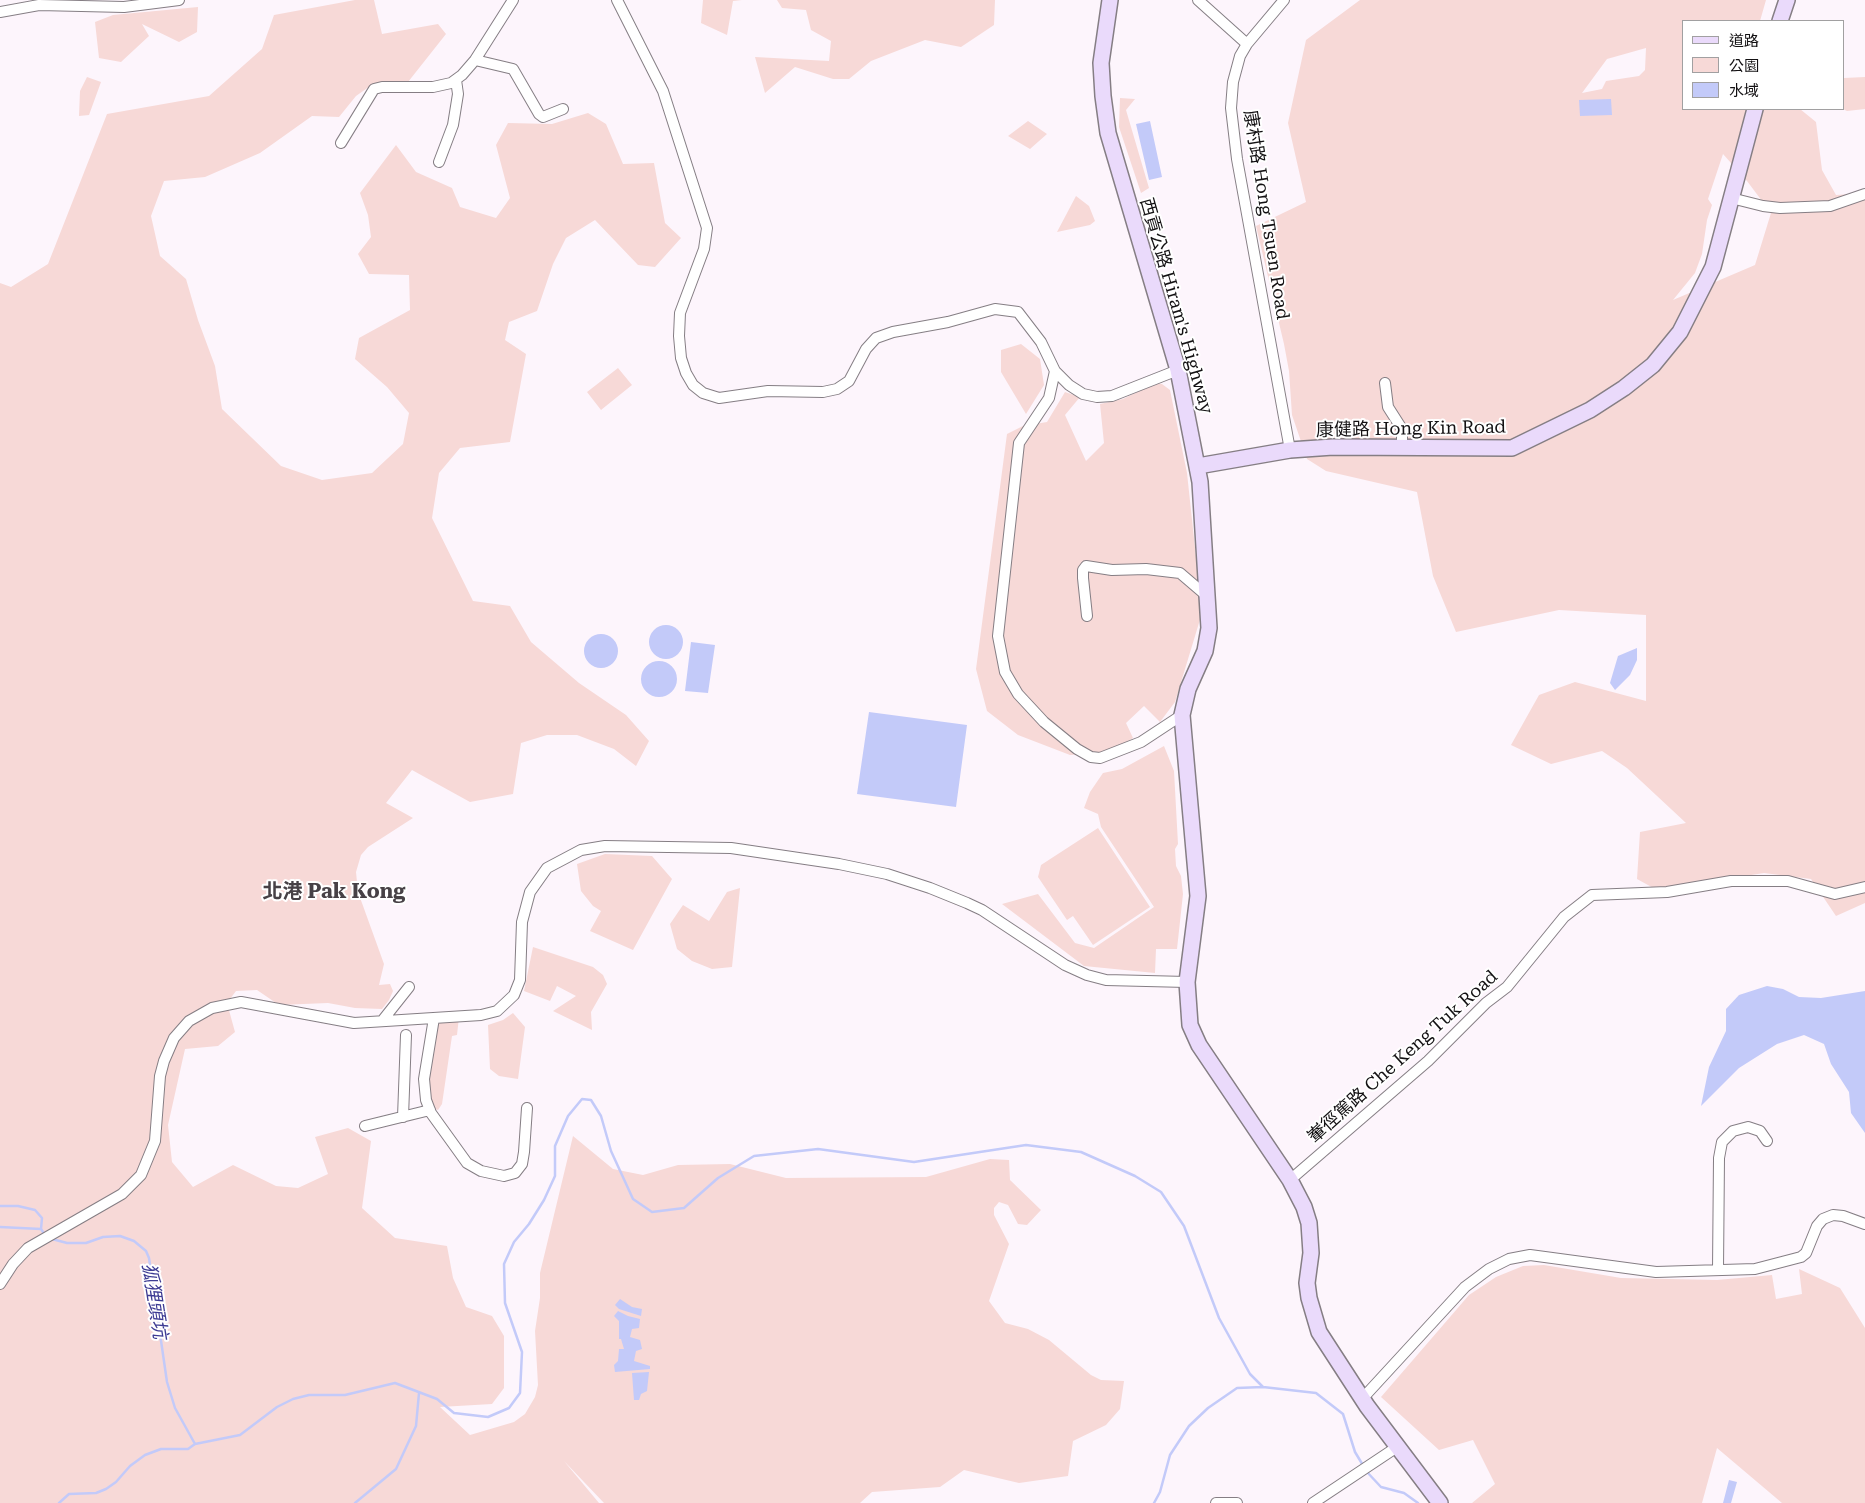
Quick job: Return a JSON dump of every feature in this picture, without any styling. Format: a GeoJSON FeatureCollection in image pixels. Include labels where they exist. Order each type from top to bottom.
{"type":"FeatureCollection","features":[{"type":"Feature","properties":{"kind":"main road","name":"西貢公路 Hiram's Highway"},"geometry":{"type":"LineString","coordinates":[[1110,0],[1101,63],[1106,118],[1139,243],[1178,370],[1198,466],[1209,628],[1207,644],[1188,689],[1182,715],[1198,896],[1187,982],[1190,1024],[1199,1045],[1290,1180],[1304,1207],[1309,1223],[1311,1253],[1307,1283],[1313,1316],[1325,1344],[1362,1399],[1440,1503]]}},
{"type":"Feature","properties":{"kind":"main road"},"geometry":{"type":"LineString","coordinates":[[1780,20],[1787,0]]}},
{"type":"Feature","properties":{"kind":"main road","name":"康健路 Hong Kin Road"},"geometry":{"type":"LineString","coordinates":[[1198,466],[1290,450],[1333,447],[1512,448],[1590,410],[1624,388],[1653,365],[1680,332],[1713,267],[1755,110]]}},
{"type":"Feature","properties":{"kind":"street"},"geometry":{"type":"LineString","coordinates":[[0,12],[38,5],[124,7],[179,0]]}},
{"type":"Feature","properties":{"kind":"street"},"geometry":{"type":"LineString","coordinates":[[342,143],[374,89],[382,87],[433,87],[456,80],[475,60],[513,0]]}},
{"type":"Feature","properties":{"kind":"street"},"geometry":{"type":"LineString","coordinates":[[617,0],[663,90],[707,228],[704,249],[680,313],[681,358],[694,385],[703,393],[719,398],[768,391],[823,392],[850,381],[866,349],[881,335],[948,322],[995,309],[1018,312],[1041,342],[1055,371],[1069,385],[1084,394],[1098,397],[1112,396],[1178,370]]}},
{"type":"Feature","properties":{"kind":"street"},"geometry":{"type":"LineString","coordinates":[[1198,0],[1247,44]]}},
{"type":"Feature","properties":{"kind":"street","name":"康村路 Hong Tsuen Road"},"geometry":{"type":"LineString","coordinates":[[1284,0],[1247,44],[1236,70],[1231,108],[1237,159],[1290,450]]}},
{"type":"Feature","properties":{"kind":"street"},"geometry":{"type":"LineString","coordinates":[[475,60],[513,69],[539,114],[543,117],[563,109]]}},
{"type":"Feature","properties":{"kind":"street"},"geometry":{"type":"LineString","coordinates":[[439,162],[453,125],[458,94],[456,80]]}},
{"type":"Feature","properties":{"kind":"street"},"geometry":{"type":"LineString","coordinates":[[1730,198],[1762,206],[1780,208],[1830,206],[1865,194]]}},
{"type":"Feature","properties":{"kind":"street"},"geometry":{"type":"LineString","coordinates":[[1055,371],[1049,398],[1019,443],[998,636],[1005,672],[1018,694],[1044,722],[1077,750],[1091,757],[1100,758],[1141,742],[1182,715]]}},
{"type":"Feature","properties":{"kind":"street"},"geometry":{"type":"LineString","coordinates":[[1385,383],[1388,407],[1402,429],[1402,448]]}},
{"type":"Feature","properties":{"kind":"street"},"geometry":{"type":"LineString","coordinates":[[1087,616],[1083,570],[1090,566],[1112,570],[1146,569],[1180,573],[1208,597]]}},
{"type":"Feature","properties":{"kind":"street"},"geometry":{"type":"LineString","coordinates":[[0,1284],[12,1264],[28,1248],[122,1194],[141,1175],[155,1141],[160,1076],[166,1053],[178,1032],[194,1018],[217,1006],[241,1002],[349,1022],[488,1014],[497,1011],[517,991],[520,980],[522,915],[534,884],[542,873],[560,859],[581,850],[605,846],[730,848],[839,864],[887,874],[930,888],[974,906],[1057,960],[1087,975],[1106,980],[1187,982]]}},
{"type":"Feature","properties":{"kind":"street","name":"輋徑篤路 Che Keng Tuk Road"},"geometry":{"type":"LineString","coordinates":[[1290,1180],[1428,1061],[1486,1003],[1507,987],[1564,917],[1592,895],[1667,892],[1731,881],[1788,881],[1835,894],[1865,887]]}},
{"type":"Feature","properties":{"kind":"street"},"geometry":{"type":"LineString","coordinates":[[382,1021],[409,988]]}},
{"type":"Feature","properties":{"kind":"street"},"geometry":{"type":"LineString","coordinates":[[434,1018],[424,1079],[424,1093],[430,1110],[467,1163],[481,1171],[506,1176],[514,1173],[522,1164],[527,1108]]}},
{"type":"Feature","properties":{"kind":"street"},"geometry":{"type":"LineString","coordinates":[[403,1117],[406,1035]]}},
{"type":"Feature","properties":{"kind":"street"},"geometry":{"type":"LineString","coordinates":[[365,1126],[430,1110]]}},
{"type":"Feature","properties":{"kind":"street"},"geometry":{"type":"LineString","coordinates":[[1718,1269],[1719,1158],[1722,1142],[1733,1131],[1748,1127],[1760,1131],[1767,1140]]}},
{"type":"Feature","properties":{"kind":"street"},"geometry":{"type":"LineString","coordinates":[[1362,1399],[1465,1287],[1489,1269],[1509,1259],[1530,1255],[1656,1272],[1755,1269],[1796,1259],[1806,1253],[1817,1226],[1823,1218],[1833,1215],[1843,1216],[1865,1224]]}},
{"type":"Feature","properties":{"kind":"street"},"geometry":{"type":"LineString","coordinates":[[1313,1503],[1397,1447]]}},
{"type":"Feature","properties":{"kind":"street"},"geometry":{"type":"LineString","coordinates":[[1216,1503],[1238,1503]]}},
{"type":"Feature","properties":{"kind":"green space"},"geometry":{"type":"Polygon","coordinates":[[[355,0],[374,0],[382,34],[438,24],[446,34],[408,82],[373,84],[356,96],[339,117],[312,116],[260,153],[205,177],[164,181],[151,216],[160,256],[186,279],[198,320],[215,366],[222,409],[281,466],[322,480],[372,473],[403,444],[409,413],[387,387],[355,359],[359,338],[410,310],[409,275],[369,274],[358,254],[371,237],[368,215],[360,193],[396,145],[416,172],[452,188],[460,207],[496,218],[510,198],[496,145],[508,123],[552,124],[588,113],[606,124],[623,164],[654,163],[665,223],[681,238],[655,267],[638,265],[595,220],[566,238],[553,264],[537,311],[509,322],[505,340],[526,354],[510,442],[460,448],[439,473],[432,518],[473,601],[510,606],[531,642],[579,683],[626,715],[649,741],[636,766],[614,749],[577,735],[547,735],[521,743],[513,794],[470,802],[412,770],[386,803],[413,818],[368,847],[361,855],[356,872],[358,892],[384,964],[379,985],[390,984],[393,991],[389,1000],[382,1009],[355,1008],[328,1003],[279,1005],[257,990],[236,991],[227,1003],[235,1032],[218,1046],[185,1049],[168,1125],[172,1162],[193,1187],[233,1165],[276,1186],[298,1188],[328,1174],[315,1137],[348,1128],[371,1141],[362,1208],[395,1238],[447,1246],[453,1278],[466,1307],[492,1316],[504,1336],[504,1388],[492,1404],[440,1407],[470,1435],[514,1422],[525,1414],[535,1397],[538,1385],[535,1331],[540,1298],[540,1273],[573,1136],[613,1169],[643,1175],[678,1165],[730,1164],[786,1178],[926,1177],[990,1159],[1009,1160],[1010,1180],[1041,1210],[1027,1225],[1018,1224],[1008,1205],[999,1202],[994,1208],[994,1215],[1009,1244],[989,1301],[1005,1323],[1028,1329],[1049,1340],[1091,1375],[1101,1380],[1124,1381],[1120,1409],[1106,1425],[1073,1441],[1068,1476],[1019,1483],[964,1470],[940,1487],[872,1492],[860,1503],[604,1503],[564,1461],[599,1503],[0,1503],[0,283],[11,287],[48,264],[107,114],[209,96],[262,49],[274,15],[355,0]]]}},
{"type":"Feature","properties":{"kind":"green space"},"geometry":{"type":"Polygon","coordinates":[[[703,0],[742,0],[733,1],[727,35],[701,23],[703,0]]]}},
{"type":"Feature","properties":{"kind":"green space"},"geometry":{"type":"Polygon","coordinates":[[[777,0],[995,0],[994,25],[961,47],[925,40],[871,61],[849,79],[833,79],[795,67],[765,93],[755,57],[829,61],[831,41],[811,30],[806,10],[782,8],[777,0]]]}},
{"type":"Feature","properties":{"kind":"green space"},"geometry":{"type":"Polygon","coordinates":[[[1360,0],[1766,0],[1760,20],[1682,20],[1682,110],[1801,110],[1816,122],[1822,170],[1836,195],[1865,193],[1865,903],[1836,916],[1811,879],[1764,873],[1657,890],[1637,879],[1640,832],[1686,823],[1627,768],[1602,751],[1551,764],[1511,745],[1539,695],[1575,682],[1646,701],[1646,615],[1559,610],[1456,632],[1433,576],[1417,492],[1326,471],[1307,459],[1292,415],[1289,371],[1284,344],[1256,226],[1306,202],[1288,123],[1306,40],[1360,0]],[[1646,48],[1607,59],[1582,93],[1602,89],[1606,81],[1639,76],[1645,70],[1646,48]],[[1723,154],[1708,199],[1712,205],[1707,220],[1702,254],[1695,273],[1673,300],[1755,265],[1771,213],[1747,181],[1723,154]]]}},
{"type":"Feature","properties":{"kind":"green space"},"geometry":{"type":"Polygon","coordinates":[[[198,7],[197,32],[179,42],[142,24],[149,36],[121,62],[99,58],[95,22],[113,15],[198,7]]]}},
{"type":"Feature","properties":{"kind":"green space"},"geometry":{"type":"Polygon","coordinates":[[[87,77],[101,82],[89,115],[79,116],[80,91],[87,77]]]}},
{"type":"Feature","properties":{"kind":"green space"},"geometry":{"type":"Polygon","coordinates":[[[1865,77],[1865,109],[1845,110],[1845,78],[1865,77]]]}},
{"type":"Feature","properties":{"kind":"green space"},"geometry":{"type":"Polygon","coordinates":[[[1120,98],[1135,99],[1126,110],[1149,188],[1141,193],[1119,127],[1120,98]]]}},
{"type":"Feature","properties":{"kind":"green space"},"geometry":{"type":"Polygon","coordinates":[[[1028,121],[1047,134],[1030,149],[1008,136],[1028,121]]]}},
{"type":"Feature","properties":{"kind":"green space"},"geometry":{"type":"Polygon","coordinates":[[[1076,196],[1089,206],[1095,221],[1090,225],[1057,232],[1076,196]]]}},
{"type":"Feature","properties":{"kind":"green space"},"geometry":{"type":"Polygon","coordinates":[[[1021,344],[1040,359],[1044,385],[1026,414],[1001,372],[1001,350],[1021,344]]]}},
{"type":"Feature","properties":{"kind":"green space"},"geometry":{"type":"Polygon","coordinates":[[[618,368],[632,385],[601,410],[587,392],[618,368]]]}},
{"type":"Feature","properties":{"kind":"green space"},"geometry":{"type":"Polygon","coordinates":[[[1155,383],[1162,384],[1170,390],[1187,473],[1202,613],[1175,702],[1160,722],[1144,706],[1126,723],[1133,738],[1109,753],[1070,755],[1018,735],[987,711],[976,669],[1007,434],[1023,426],[1047,422],[1065,392],[1080,397],[1065,415],[1086,461],[1104,443],[1100,404],[1123,399],[1155,383]]]}},
{"type":"Feature","properties":{"kind":"green space"},"geometry":{"type":"Polygon","coordinates":[[[1164,746],[1174,771],[1178,844],[1175,849],[1176,866],[1181,876],[1183,894],[1177,949],[1156,949],[1155,973],[1084,966],[1002,904],[1038,894],[1075,943],[1094,948],[1154,907],[1101,827],[1098,814],[1084,808],[1090,792],[1103,773],[1122,769],[1164,746]]]}},
{"type":"Feature","properties":{"kind":"green space"},"geometry":{"type":"Polygon","coordinates":[[[1098,828],[1150,907],[1093,945],[1073,916],[1067,920],[1038,877],[1041,865],[1098,828]]]}},
{"type":"Feature","properties":{"kind":"green space"},"geometry":{"type":"Polygon","coordinates":[[[605,854],[652,856],[672,879],[633,950],[590,931],[601,911],[593,906],[581,891],[577,864],[605,854]]]}},
{"type":"Feature","properties":{"kind":"green space"},"geometry":{"type":"Polygon","coordinates":[[[740,888],[732,967],[712,969],[692,961],[677,949],[670,924],[683,905],[709,921],[727,892],[740,888]]]}},
{"type":"Feature","properties":{"kind":"green space"},"geometry":{"type":"Polygon","coordinates":[[[533,947],[593,967],[603,975],[607,984],[591,1012],[592,1030],[553,1011],[576,996],[557,986],[550,1001],[524,991],[533,947]]]}},
{"type":"Feature","properties":{"kind":"green space"},"geometry":{"type":"Polygon","coordinates":[[[513,1013],[525,1027],[518,1079],[499,1076],[490,1069],[488,1025],[503,1020],[513,1013]]]}},
{"type":"Feature","properties":{"kind":"green space"},"geometry":{"type":"Polygon","coordinates":[[[459,1017],[457,1035],[452,1036],[442,1104],[438,1110],[431,1107],[427,1088],[437,1018],[459,1017]]]}},
{"type":"Feature","properties":{"kind":"green space"},"geometry":{"type":"Polygon","coordinates":[[[1544,1265],[1621,1278],[1717,1280],[1772,1275],[1776,1299],[1802,1294],[1799,1269],[1840,1288],[1865,1328],[1865,1503],[1782,1503],[1717,1448],[1702,1503],[1472,1503],[1495,1484],[1473,1440],[1439,1450],[1381,1397],[1469,1295],[1496,1277],[1523,1266],[1544,1265]]]}},
{"type":"Feature","properties":{"kind":"water"},"geometry":{"type":"Polygon","coordinates":[[[1611,99],[1612,115],[1580,116],[1579,100],[1611,99]]]}},
{"type":"Feature","properties":{"kind":"water"},"geometry":{"type":"Polygon","coordinates":[[[1150,121],[1162,177],[1149,180],[1136,124],[1150,121]]]}},
{"type":"Feature","properties":{"kind":"water"},"geometry":{"type":"Polygon","coordinates":[[[666,625],[673,626],[678,630],[682,635],[682,649],[678,654],[673,658],[666,659],[659,658],[654,654],[650,649],[649,642],[650,635],[654,630],[659,626],[666,625]]]}},
{"type":"Feature","properties":{"kind":"water"},"geometry":{"type":"Polygon","coordinates":[[[601,634],[608,635],[613,639],[617,644],[617,658],[613,663],[608,667],[601,668],[594,667],[589,663],[585,658],[584,651],[585,644],[589,639],[594,635],[601,634]]]}},
{"type":"Feature","properties":{"kind":"water"},"geometry":{"type":"Polygon","coordinates":[[[691,642],[715,645],[708,693],[685,691],[691,642]]]}},
{"type":"Feature","properties":{"kind":"water"},"geometry":{"type":"Polygon","coordinates":[[[1637,648],[1637,660],[1630,675],[1615,690],[1610,683],[1618,656],[1637,648]]]}},
{"type":"Feature","properties":{"kind":"water"},"geometry":{"type":"Polygon","coordinates":[[[659,661],[672,666],[677,679],[672,692],[659,697],[646,692],[641,679],[646,666],[659,661]]]}},
{"type":"Feature","properties":{"kind":"water"},"geometry":{"type":"Polygon","coordinates":[[[869,712],[967,725],[956,807],[857,794],[869,712]]]}},
{"type":"Feature","properties":{"kind":"water"},"geometry":{"type":"Polygon","coordinates":[[[1767,986],[1783,989],[1799,997],[1821,998],[1865,991],[1865,1133],[1851,1113],[1849,1092],[1831,1064],[1824,1044],[1804,1035],[1777,1044],[1739,1068],[1701,1106],[1709,1067],[1726,1031],[1726,1009],[1739,995],[1767,986]]]}},
{"type":"Feature","properties":{"kind":"water"},"geometry":{"type":"Polygon","coordinates":[[[620,1299],[632,1307],[642,1309],[641,1316],[619,1309],[615,1305],[620,1299]]]}},
{"type":"Feature","properties":{"kind":"water"},"geometry":{"type":"Polygon","coordinates":[[[618,1311],[640,1319],[639,1328],[632,1329],[630,1337],[640,1340],[642,1349],[636,1351],[634,1361],[650,1366],[650,1369],[615,1372],[614,1365],[618,1361],[619,1349],[624,1349],[621,1339],[619,1339],[619,1321],[614,1316],[618,1311]]]}},
{"type":"Feature","properties":{"kind":"water"},"geometry":{"type":"Polygon","coordinates":[[[649,1372],[647,1391],[641,1394],[639,1400],[634,1400],[632,1373],[649,1372]]]}},
{"type":"Feature","properties":{"kind":"water"},"geometry":{"type":"Polygon","coordinates":[[[1729,1480],[1737,1482],[1731,1503],[1723,1503],[1729,1480]]]}},
{"type":"Feature","properties":{"kind":"waterway"},"geometry":{"type":"LineString","coordinates":[[59,1503],[69,1494],[96,1493],[106,1489],[116,1482],[130,1466],[145,1455],[161,1449],[188,1449],[195,1444],[240,1435],[277,1407],[293,1399],[309,1395],[345,1395],[395,1383],[437,1399],[454,1413],[488,1417],[509,1408],[520,1393],[522,1352],[505,1303],[504,1264],[514,1242],[529,1224],[544,1200],[555,1176],[555,1146],[568,1116],[582,1099],[591,1100],[601,1116],[611,1151],[633,1199],[652,1212],[684,1208],[718,1178],[754,1156],[818,1149],[914,1162],[1026,1145],[1081,1152],[1135,1176],[1161,1192],[1184,1226],[1219,1318],[1250,1374],[1263,1387]]}},
{"type":"Feature","properties":{"kind":"waterway"},"geometry":{"type":"LineString","coordinates":[[0,1206],[18,1206],[35,1210],[42,1218],[41,1229]]}},
{"type":"Feature","properties":{"kind":"waterway","name":"狐狸頭坑"},"geometry":{"type":"LineString","coordinates":[[0,1227],[41,1229],[45,1235]]}},
{"type":"Feature","properties":{"kind":"waterway","name":"狐狸頭坑"},"geometry":{"type":"LineString","coordinates":[[52,1239],[67,1243],[86,1243],[103,1237],[120,1236],[134,1241],[146,1251],[149,1258],[167,1382],[175,1408],[195,1444]]}},
{"type":"Feature","properties":{"kind":"waterway"},"geometry":{"type":"LineString","coordinates":[[1154,1503],[1160,1492],[1170,1455],[1189,1426],[1208,1408],[1237,1388],[1263,1387],[1316,1393],[1343,1414],[1355,1452],[1364,1467]]}},
{"type":"Feature","properties":{"kind":"waterway"},"geometry":{"type":"LineString","coordinates":[[355,1503],[396,1469],[416,1426],[419,1393]]}},
{"type":"Feature","properties":{"kind":"waterway"},"geometry":{"type":"LineString","coordinates":[[1367,1472],[1381,1487],[1404,1493],[1418,1503]]}},
{"type":"Feature","properties":{"kind":"district","name":"北港 Pak Kong"},"geometry":{"type":"Point","coordinates":[334,892]}}]}
